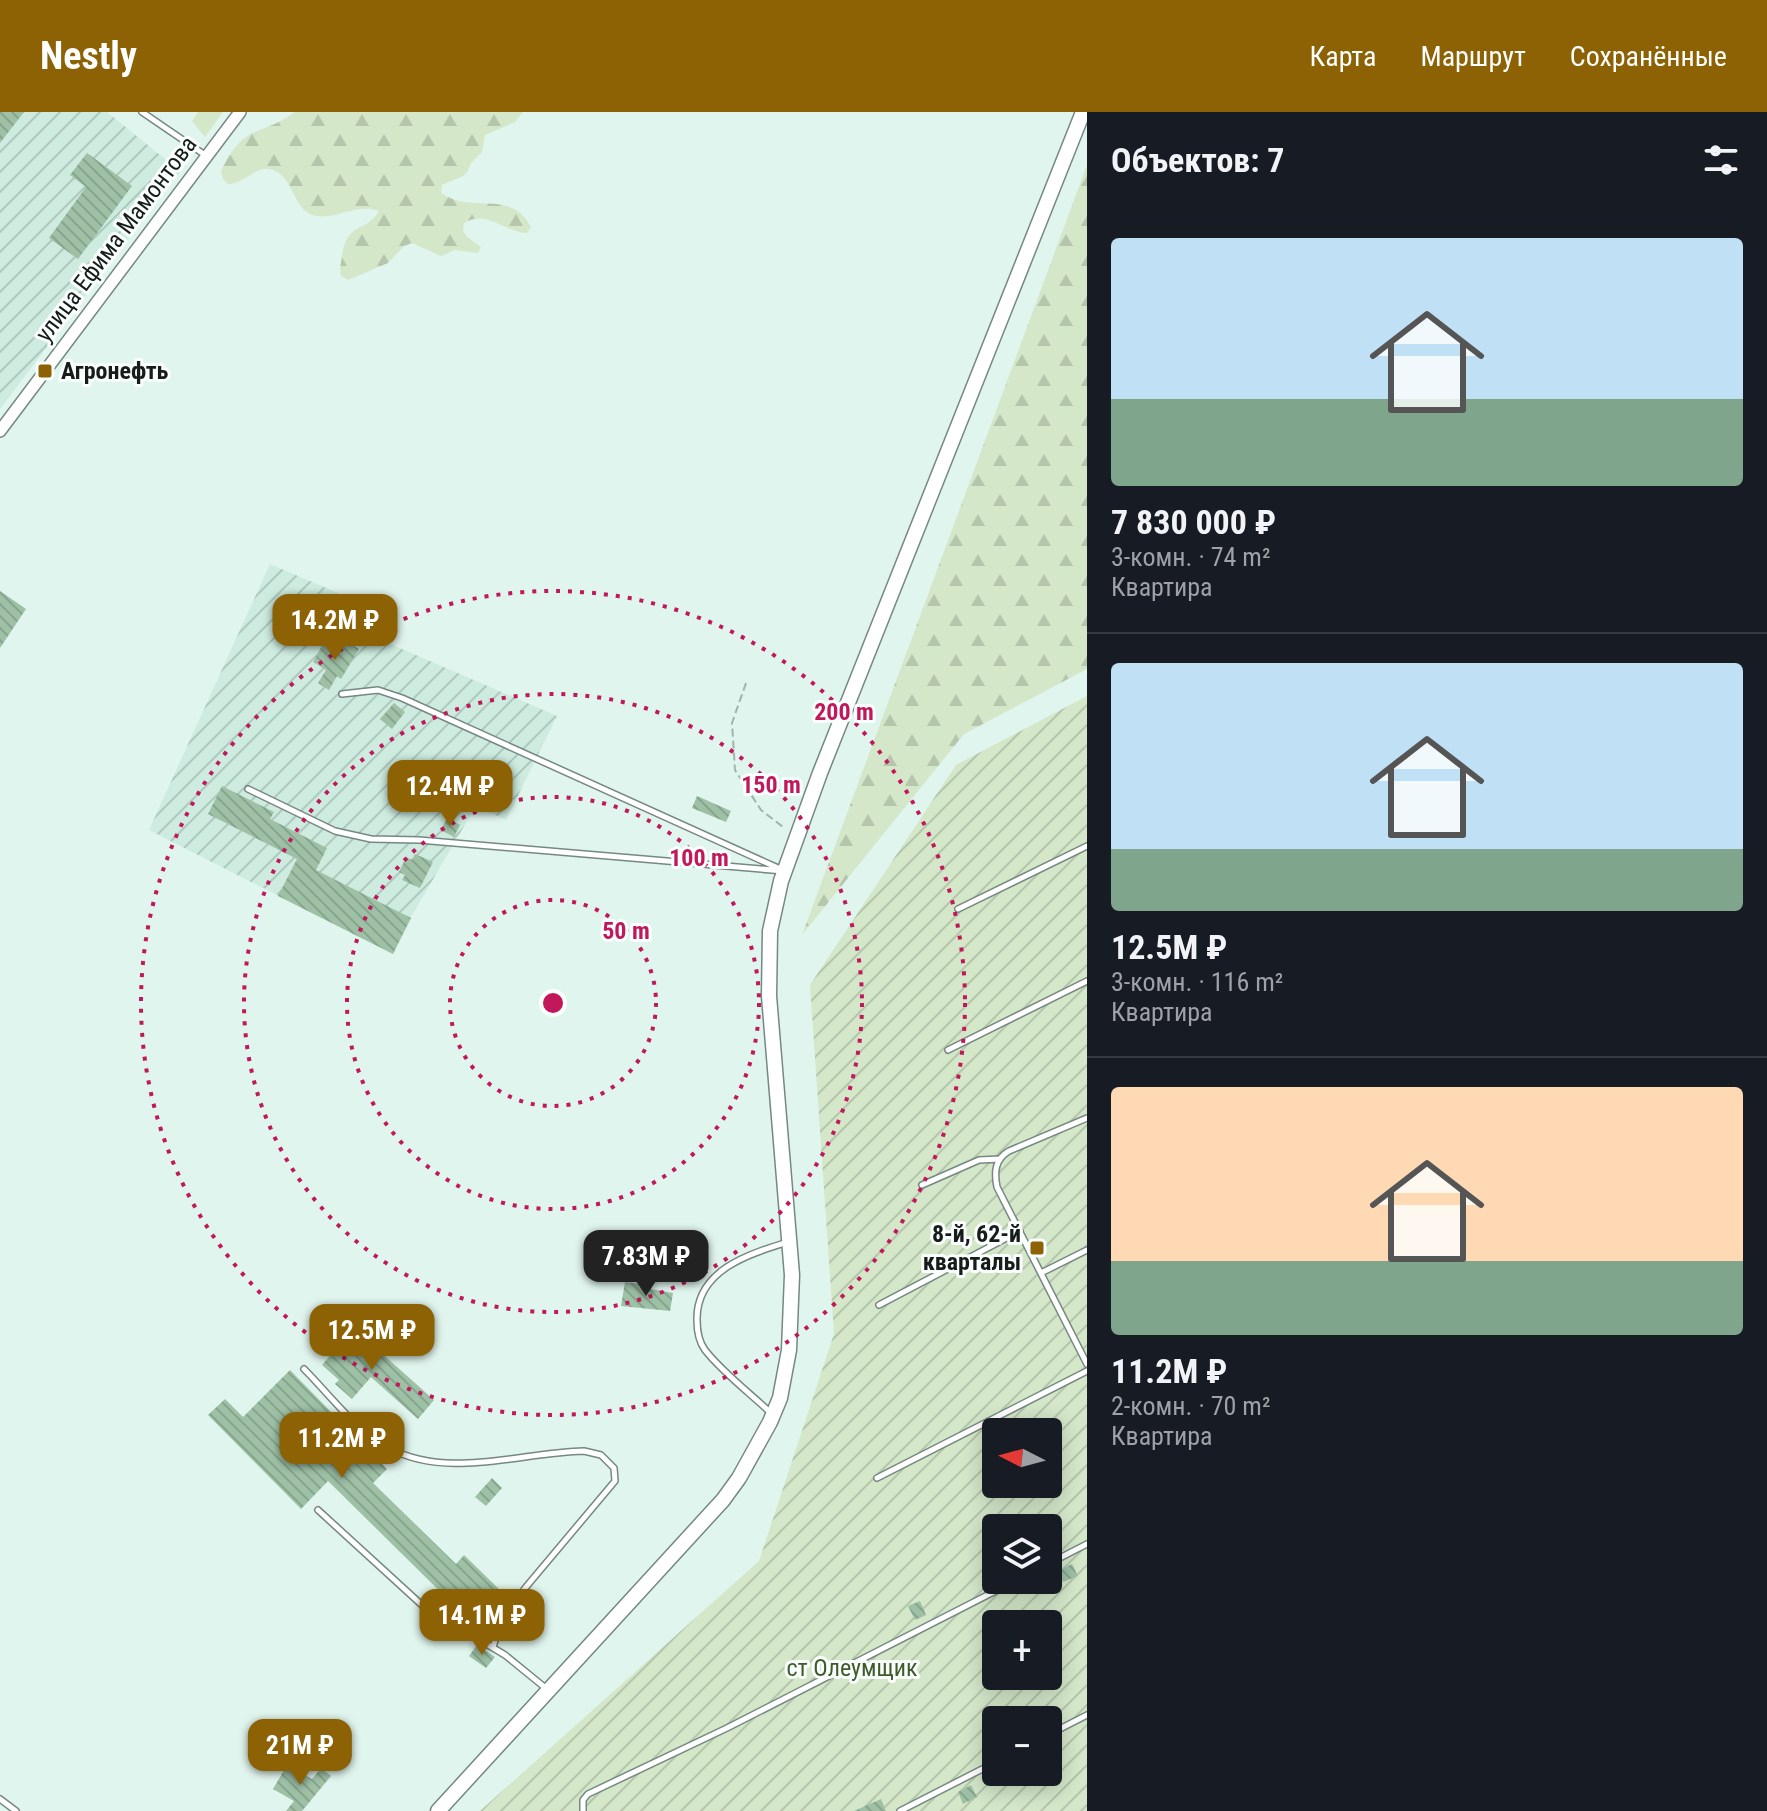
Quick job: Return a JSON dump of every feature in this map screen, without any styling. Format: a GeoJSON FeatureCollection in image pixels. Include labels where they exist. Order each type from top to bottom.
{"type":"FeatureCollection","features":[{"type":"Feature","properties":{"kind":"street","name":"улица Ефима Мамонтова"},"geometry":{"type":"LineString","coordinates":[[0,431],[240,112]]}},
{"type":"Feature","properties":{"kind":"street"},"geometry":{"type":"LineString","coordinates":[[438,1811],[723,1500],[755,1451],[780,1398],[792,1316],[790,1241],[771,1026],[770,931],[785,871],[837,729],[1083,112]]}},
{"type":"Feature","properties":{"kind":"lane"},"geometry":{"type":"LineString","coordinates":[[142,112],[206,155]]}},
{"type":"Feature","properties":{"kind":"lane"},"geometry":{"type":"LineString","coordinates":[[342,694],[378,690],[402,698],[785,871]]}},
{"type":"Feature","properties":{"kind":"lane"},"geometry":{"type":"LineString","coordinates":[[248,789],[335,831],[371,839],[785,871]]}},
{"type":"Feature","properties":{"kind":"lane"},"geometry":{"type":"LineString","coordinates":[[958,909],[1087,846]]}},
{"type":"Feature","properties":{"kind":"lane"},"geometry":{"type":"LineString","coordinates":[[948,1050],[1087,981]]}},
{"type":"Feature","properties":{"kind":"lane"},"geometry":{"type":"LineString","coordinates":[[1087,1118],[1009,1151],[1000,1159],[995,1175],[997,1187],[1087,1364]]}},
{"type":"Feature","properties":{"kind":"lane"},"geometry":{"type":"LineString","coordinates":[[922,1185],[973,1162],[1000,1159]]}},
{"type":"Feature","properties":{"kind":"lane"},"geometry":{"type":"LineString","coordinates":[[879,1305],[1020,1231]]}},
{"type":"Feature","properties":{"kind":"lane"},"geometry":{"type":"LineString","coordinates":[[773,1414],[705,1350],[698,1333],[697,1312],[710,1282],[724,1268],[753,1253],[790,1241]]}},
{"type":"Feature","properties":{"kind":"lane"},"geometry":{"type":"LineString","coordinates":[[1041,1273],[1087,1250]]}},
{"type":"Feature","properties":{"kind":"lane"},"geometry":{"type":"LineString","coordinates":[[304,1369],[367,1433],[408,1456],[454,1462],[584,1451],[601,1455],[614,1468],[615,1481],[501,1621],[493,1647]]}},
{"type":"Feature","properties":{"kind":"lane"},"geometry":{"type":"LineString","coordinates":[[877,1478],[1087,1371]]}},
{"type":"Feature","properties":{"kind":"lane"},"geometry":{"type":"LineString","coordinates":[[318,1510],[423,1606],[493,1647],[549,1691]]}},
{"type":"Feature","properties":{"kind":"lane"},"geometry":{"type":"LineString","coordinates":[[1062,1557],[1087,1544]]}},
{"type":"Feature","properties":{"kind":"lane"},"geometry":{"type":"LineString","coordinates":[[583,1811],[583,1800],[588,1794],[727,1728],[990,1594]]}},
{"type":"Feature","properties":{"kind":"lane"},"geometry":{"type":"LineString","coordinates":[[1062,1728],[1087,1715]]}},
{"type":"Feature","properties":{"kind":"lane"},"geometry":{"type":"LineString","coordinates":[[900,1811],[982,1769]]}},
{"type":"Feature","properties":{"kind":"lane"},"geometry":{"type":"LineString","coordinates":[[0,1799],[16,1811]]}},
{"type":"Feature","properties":{"kind":"path"},"geometry":{"type":"LineString","coordinates":[[746,683],[732,723],[735,770],[761,810],[797,838]]}},
{"type":"Feature","properties":{"kind":"shaded area"},"geometry":{"type":"Polygon","coordinates":[[[0,112],[107,112],[180,171],[0,409],[0,112]]]}},
{"type":"Feature","properties":{"kind":"shaded area"},"geometry":{"type":"Polygon","coordinates":[[[270,564],[338,593],[326,616],[557,716],[506,820],[476,806],[393,954],[149,830],[270,564]]]}},
{"type":"Feature","properties":{"kind":"green space"},"geometry":{"type":"Polygon","coordinates":[[[198,112],[223,112],[205,137],[192,121],[198,112]]]}},
{"type":"Feature","properties":{"kind":"green space"},"geometry":{"type":"Polygon","coordinates":[[[295,112],[523,112],[515,122],[485,135],[482,152],[468,171],[442,185],[441,193],[465,202],[513,208],[523,215],[531,227],[527,233],[518,232],[488,220],[473,219],[464,223],[463,231],[481,247],[478,253],[455,250],[441,256],[412,243],[404,246],[388,263],[348,280],[341,276],[340,271],[348,237],[379,211],[362,209],[325,216],[309,213],[302,208],[284,178],[269,169],[259,170],[233,183],[228,184],[223,179],[221,171],[245,137],[295,112]]]}},
{"type":"Feature","properties":{"kind":"green space"},"geometry":{"type":"Polygon","coordinates":[[[1087,165],[1087,669],[964,734],[802,935],[1087,165]]]}},
{"type":"Feature","properties":{"kind":"green space","name":"ст Олеумщик"},"geometry":{"type":"Polygon","coordinates":[[[1087,696],[1087,1811],[480,1811],[759,1561],[834,1334],[810,985],[956,765],[1087,696]]]}},
{"type":"Feature","properties":{"kind":"building"},"geometry":{"type":"Polygon","coordinates":[[[0,112],[24,112],[0,143],[0,112]]]}},
{"type":"Feature","properties":{"kind":"building"},"geometry":{"type":"Polygon","coordinates":[[[87,153],[132,186],[78,259],[49,238],[86,187],[70,175],[87,153]]]}},
{"type":"Feature","properties":{"kind":"building"},"geometry":{"type":"Polygon","coordinates":[[[0,591],[26,609],[0,648],[0,591]]]}},
{"type":"Feature","properties":{"kind":"building"},"geometry":{"type":"Polygon","coordinates":[[[344,640],[359,649],[341,679],[337,676],[329,690],[318,683],[326,670],[313,662],[324,642],[338,650],[344,640]]]}},
{"type":"Feature","properties":{"kind":"building"},"geometry":{"type":"Polygon","coordinates":[[[394,703],[405,712],[392,729],[380,719],[394,703]]]}},
{"type":"Feature","properties":{"kind":"building"},"geometry":{"type":"Polygon","coordinates":[[[222,786],[274,812],[270,819],[327,848],[316,870],[411,918],[393,954],[278,896],[297,859],[208,814],[222,786]]]}},
{"type":"Feature","properties":{"kind":"building"},"geometry":{"type":"Polygon","coordinates":[[[697,796],[731,811],[726,822],[692,808],[697,796]]]}},
{"type":"Feature","properties":{"kind":"building"},"geometry":{"type":"Polygon","coordinates":[[[447,818],[460,825],[454,837],[441,830],[447,818]]]}},
{"type":"Feature","properties":{"kind":"building"},"geometry":{"type":"Polygon","coordinates":[[[415,854],[433,862],[420,888],[402,880],[405,875],[399,872],[406,857],[412,860],[415,854]]]}},
{"type":"Feature","properties":{"kind":"building"},"geometry":{"type":"Polygon","coordinates":[[[625,1282],[673,1293],[670,1311],[621,1306],[625,1282]]]}},
{"type":"Feature","properties":{"kind":"building"},"geometry":{"type":"Polygon","coordinates":[[[350,1325],[434,1400],[418,1419],[371,1377],[352,1399],[335,1384],[339,1380],[322,1365],[333,1352],[329,1349],[350,1325]]]}},
{"type":"Feature","properties":{"kind":"building"},"geometry":{"type":"Polygon","coordinates":[[[290,1370],[387,1469],[373,1483],[456,1564],[464,1555],[500,1590],[470,1621],[328,1481],[301,1509],[208,1415],[225,1399],[243,1417],[290,1370]]]}},
{"type":"Feature","properties":{"kind":"building"},"geometry":{"type":"Polygon","coordinates":[[[492,1478],[502,1488],[486,1506],[475,1497],[492,1478]]]}},
{"type":"Feature","properties":{"kind":"building"},"geometry":{"type":"Polygon","coordinates":[[[1072,1564],[1078,1576],[1063,1582],[1062,1569],[1072,1564]]]}},
{"type":"Feature","properties":{"kind":"building"},"geometry":{"type":"Polygon","coordinates":[[[920,1601],[926,1615],[915,1620],[908,1606],[920,1601]]]}},
{"type":"Feature","properties":{"kind":"building"},"geometry":{"type":"Polygon","coordinates":[[[477,1645],[495,1657],[486,1668],[469,1656],[477,1645]]]}},
{"type":"Feature","properties":{"kind":"building"},"geometry":{"type":"Polygon","coordinates":[[[287,1765],[312,1779],[321,1768],[331,1776],[302,1811],[286,1811],[294,1801],[273,1789],[287,1765]]]}},
{"type":"Feature","properties":{"kind":"building"},"geometry":{"type":"Polygon","coordinates":[[[971,1785],[977,1797],[963,1804],[958,1792],[971,1785]]]}},
{"type":"Feature","properties":{"kind":"building"},"geometry":{"type":"Polygon","coordinates":[[[881,1799],[886,1811],[854,1811],[881,1799]]]}},
{"type":"Feature","properties":{"kind":"place","name":"Агронефть"},"geometry":{"type":"Point","coordinates":[45,371]}},
{"type":"Feature","properties":{"kind":"place","name":"8-й, 62-й кварталы"},"geometry":{"type":"Point","coordinates":[1037,1248]}}]}
